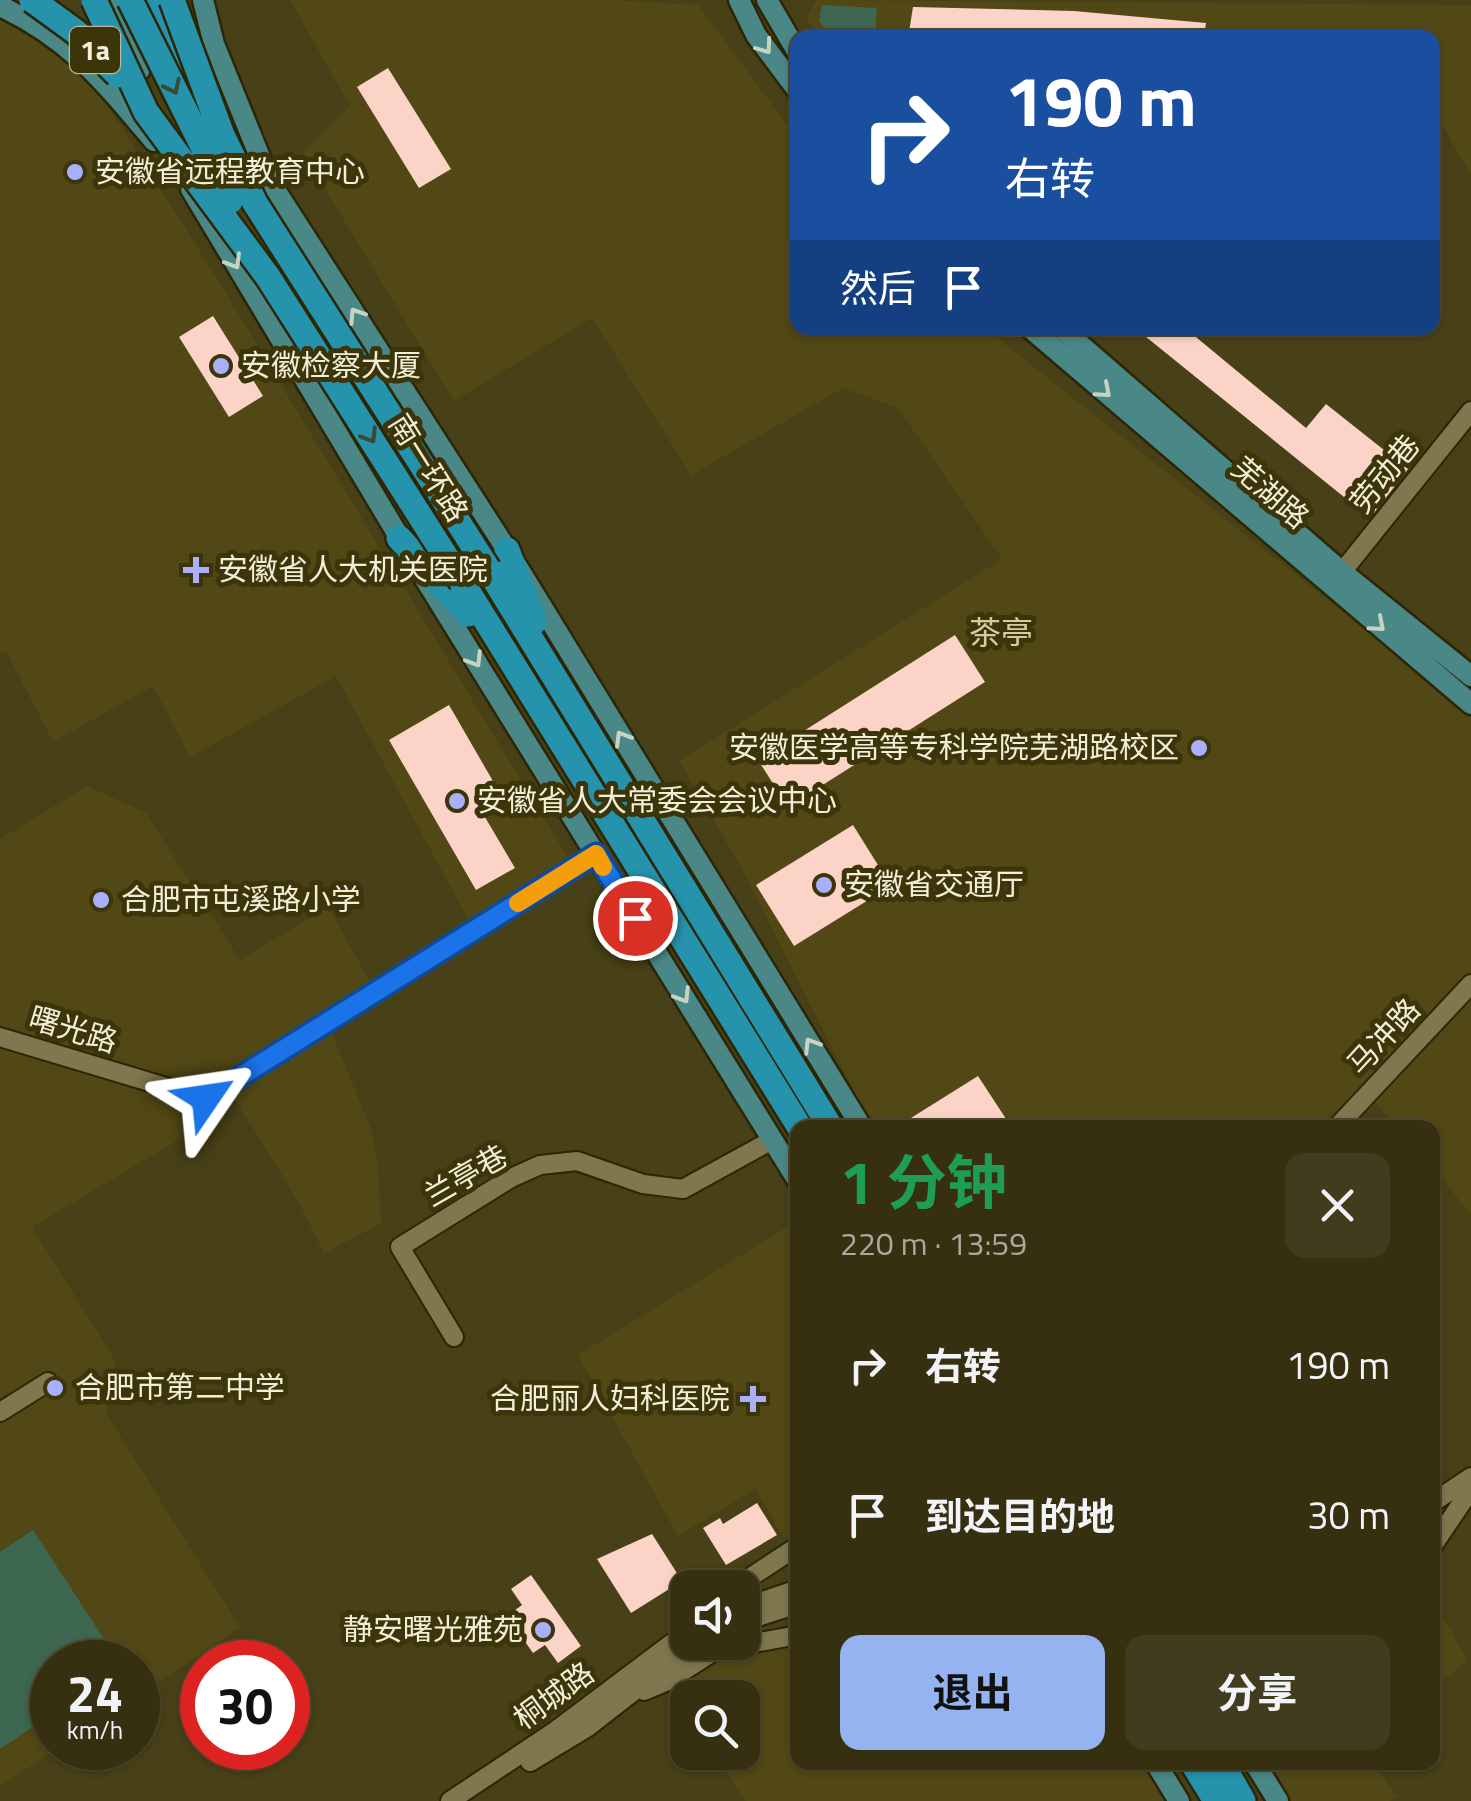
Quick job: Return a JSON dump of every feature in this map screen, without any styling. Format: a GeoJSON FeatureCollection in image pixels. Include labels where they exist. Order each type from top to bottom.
{"type":"FeatureCollection","features":[{"type":"Feature","properties":{"kind":"highway","name":"1a"},"geometry":{"type":"LineString","coordinates":[[32,0],[96,50],[146,112]]}},
{"type":"Feature","properties":{"kind":"highway","name":"南一环路"},"geometry":{"type":"LineString","coordinates":[[94,0],[146,112],[268,276],[795,1120]]}},
{"type":"Feature","properties":{"kind":"highway"},"geometry":{"type":"LineString","coordinates":[[130,0],[268,276]]}},
{"type":"Feature","properties":{"kind":"highway"},"geometry":{"type":"LineString","coordinates":[[152,0],[222,135]]}},
{"type":"Feature","properties":{"kind":"highway","name":"南一环路"},"geometry":{"type":"LineString","coordinates":[[172,0],[222,135],[255,203],[498,559],[553,673],[826,1120]]}},
{"type":"Feature","properties":{"kind":"highway"},"geometry":{"type":"LineString","coordinates":[[399,538],[512,663]]}},
{"type":"Feature","properties":{"kind":"highway"},"geometry":{"type":"LineString","coordinates":[[1202,1770],[1236,1799]]}},
{"type":"Feature","properties":{"kind":"highway"},"geometry":{"type":"LineString","coordinates":[[1223,1770],[1236,1799]]}},
{"type":"Feature","properties":{"kind":"main road"},"geometry":{"type":"LineString","coordinates":[[112,0],[185,178],[202,208],[399,538],[790,1168]]}},
{"type":"Feature","properties":{"kind":"main road"},"geometry":{"type":"LineString","coordinates":[[203,0],[214,44],[270,182],[498,559],[857,1120]]}},
{"type":"Feature","properties":{"kind":"main road"},"geometry":{"type":"LineString","coordinates":[[739,0],[756,35],[790,80]]}},
{"type":"Feature","properties":{"kind":"main road"},"geometry":{"type":"LineString","coordinates":[[766,0],[790,40]]}},
{"type":"Feature","properties":{"kind":"main road"},"geometry":{"type":"LineString","coordinates":[[0,6],[31,20],[85,59],[185,178]]}},
{"type":"Feature","properties":{"kind":"main road","name":"芜湖路"},"geometry":{"type":"LineString","coordinates":[[1038,335],[1471,704]]}},
{"type":"Feature","properties":{"kind":"main road","name":"芜湖路"},"geometry":{"type":"LineString","coordinates":[[1069,335],[1342,572],[1471,676]]}},
{"type":"Feature","properties":{"kind":"main road"},"geometry":{"type":"LineString","coordinates":[[1160,1770],[1179,1801]]}},
{"type":"Feature","properties":{"kind":"main road"},"geometry":{"type":"LineString","coordinates":[[1259,1770],[1278,1801]]}},
{"type":"Feature","properties":{"kind":"street"},"geometry":{"type":"LineString","coordinates":[[185,178],[196,180],[244,156],[251,135]]}},
{"type":"Feature","properties":{"kind":"street"},"geometry":{"type":"LineString","coordinates":[[202,208],[205,192],[252,172],[270,182]]}},
{"type":"Feature","properties":{"kind":"street","name":"劳动巷"},"geometry":{"type":"LineString","coordinates":[[1342,572],[1471,411]]}},
{"type":"Feature","properties":{"kind":"street","name":"曙光路"},"geometry":{"type":"LineString","coordinates":[[0,1037],[206,1098],[596,854]]}},
{"type":"Feature","properties":{"kind":"street","name":"马冲路"},"geometry":{"type":"LineString","coordinates":[[1344,1120],[1471,984]]}},
{"type":"Feature","properties":{"kind":"street","name":"兰亭巷"},"geometry":{"type":"LineString","coordinates":[[454,1337],[400,1247],[540,1165],[577,1161],[643,1184],[684,1190],[772,1140]]}},
{"type":"Feature","properties":{"kind":"street"},"geometry":{"type":"LineString","coordinates":[[0,1412],[48,1382]]}},
{"type":"Feature","properties":{"kind":"street"},"geometry":{"type":"LineString","coordinates":[[1440,1497],[1470,1487]]}},
{"type":"Feature","properties":{"kind":"street"},"geometry":{"type":"LineString","coordinates":[[1440,1515],[1470,1487]]}},
{"type":"Feature","properties":{"kind":"street"},"geometry":{"type":"LineString","coordinates":[[1440,1534],[1470,1487]]}},
{"type":"Feature","properties":{"kind":"street"},"geometry":{"type":"LineString","coordinates":[[760,1571],[790,1551]]}},
{"type":"Feature","properties":{"kind":"street"},"geometry":{"type":"LineString","coordinates":[[760,1602],[790,1592]]}},
{"type":"Feature","properties":{"kind":"street"},"geometry":{"type":"LineString","coordinates":[[760,1616],[790,1607]]}},
{"type":"Feature","properties":{"kind":"street"},"geometry":{"type":"LineString","coordinates":[[625,1698],[668,1681],[716,1650],[790,1636]]}},
{"type":"Feature","properties":{"kind":"street","name":"桐城路"},"geometry":{"type":"LineString","coordinates":[[450,1801],[555,1732],[670,1645]]}},
{"type":"Feature","properties":{"kind":"street","name":"桐城路"},"geometry":{"type":"LineString","coordinates":[[471,1801],[588,1727],[674,1660]]}},
{"type":"Feature","properties":{"kind":"shaded area"},"geometry":{"type":"Polygon","coordinates":[[[290,0],[611,0],[698,5],[790,129],[790,335],[994,335],[1471,714],[1471,1214],[1440,1177],[1440,1120],[1391,1120],[1368,1094],[1343,1120],[868,1120],[741,867],[679,761],[1002,559],[898,408],[843,388],[691,475],[592,318],[454,401],[303,153],[350,106],[290,0]]]}},
{"type":"Feature","properties":{"kind":"shaded area"},"geometry":{"type":"Polygon","coordinates":[[[816,0],[1471,5],[1471,175],[1440,121],[1440,30],[814,30],[806,19],[816,0]]]}},
{"type":"Feature","properties":{"kind":"shaded area"},"geometry":{"type":"Polygon","coordinates":[[[0,13],[89,76],[211,269],[573,866],[474,930],[336,676],[190,757],[153,686],[53,742],[6,651],[0,653],[0,13]]]}},
{"type":"Feature","properties":{"kind":"shaded area"},"geometry":{"type":"Polygon","coordinates":[[[87,786],[146,813],[240,960],[328,907],[376,992],[328,1023],[371,1129],[381,1224],[324,1253],[298,1201],[227,1086],[206,1099],[210,1121],[32,1227],[116,1362],[106,1413],[240,1628],[222,1640],[180,1640],[180,1668],[160,1681],[160,1640],[30,1640],[30,1767],[0,1786],[0,839],[87,786]]]}},
{"type":"Feature","properties":{"kind":"shaded area"},"geometry":{"type":"Polygon","coordinates":[[[790,1225],[790,1550],[756,1489],[678,1536],[578,1355],[790,1225]]]}},
{"type":"Feature","properties":{"kind":"shaded area"},"geometry":{"type":"Polygon","coordinates":[[[1440,1611],[1467,1660],[1440,1683],[1440,1611]]]}},
{"type":"Feature","properties":{"kind":"shaded area"},"geometry":{"type":"Polygon","coordinates":[[[790,1636],[790,1770],[1159,1770],[1179,1801],[745,1801],[725,1770],[760,1770],[760,1680],[670,1680],[670,1684],[668,1681],[701,1660],[760,1660],[760,1642],[790,1636]]]}},
{"type":"Feature","properties":{"kind":"shaded area"},"geometry":{"type":"Polygon","coordinates":[[[1258,1770],[1379,1770],[1397,1797],[1390,1801],[1278,1801],[1258,1770]]]}},
{"type":"Feature","properties":{"kind":"green space"},"geometry":{"type":"Polygon","coordinates":[[[822,5],[877,8],[875,30],[826,30],[819,21],[822,5]]]}},
{"type":"Feature","properties":{"kind":"green space"},"geometry":{"type":"Polygon","coordinates":[[[33,1530],[105,1640],[30,1640],[30,1729],[0,1749],[0,1552],[33,1530]]]}},
{"type":"Feature","properties":{"kind":"building"},"geometry":{"type":"Polygon","coordinates":[[[913,7],[1074,11],[1206,23],[1205,30],[909,30],[913,7]]]}},
{"type":"Feature","properties":{"kind":"building"},"geometry":{"type":"Polygon","coordinates":[[[388,68],[451,169],[419,188],[357,87],[388,68]]]}},
{"type":"Feature","properties":{"kind":"building","name":"安徽检察大厦"},"geometry":{"type":"Polygon","coordinates":[[[213,316],[263,396],[229,417],[179,337],[213,316]]]}},
{"type":"Feature","properties":{"kind":"building"},"geometry":{"type":"Polygon","coordinates":[[[1144,335],[1193,335],[1306,428],[1326,404],[1408,469],[1370,518],[1144,335]]]}},
{"type":"Feature","properties":{"kind":"building"},"geometry":{"type":"Polygon","coordinates":[[[955,635],[985,682],[788,807],[758,760],[955,635]]]}},
{"type":"Feature","properties":{"kind":"building","name":"安徽省人大常委会会议中心"},"geometry":{"type":"Polygon","coordinates":[[[449,705],[501,795],[479,807],[515,868],[476,890],[389,740],[449,705]]]}},
{"type":"Feature","properties":{"kind":"building","name":"安徽省交通厅"},"geometry":{"type":"Polygon","coordinates":[[[853,825],[891,886],[794,946],[756,885],[853,825]]]}},
{"type":"Feature","properties":{"kind":"building"},"geometry":{"type":"Polygon","coordinates":[[[978,1076],[1007,1120],[908,1120],[978,1076]]]}},
{"type":"Feature","properties":{"kind":"building"},"geometry":{"type":"Polygon","coordinates":[[[757,1503],[777,1535],[726,1565],[703,1528],[720,1518],[723,1524],[757,1503]]]}},
{"type":"Feature","properties":{"kind":"building"},"geometry":{"type":"Polygon","coordinates":[[[652,1534],[675,1570],[670,1570],[670,1589],[631,1613],[597,1559],[652,1534]]]}},
{"type":"Feature","properties":{"kind":"building","name":"静安曙光雅苑"},"geometry":{"type":"Polygon","coordinates":[[[531,1575],[581,1646],[558,1663],[545,1645],[533,1653],[507,1616],[522,1605],[511,1589],[531,1575]]]}},
{"type":"Feature","properties":{"kind":"slow traffic"},"geometry":{"type":"LineString","coordinates":[[518,903],[596,854],[603,867]]}},
{"type":"Feature","properties":{"kind":"place","name":"安徽省远程教育中心"},"geometry":{"type":"Point","coordinates":[75,172]}},
{"type":"Feature","properties":{"kind":"place","name":"安徽检察大厦"},"geometry":{"type":"Point","coordinates":[221,366]}},
{"type":"Feature","properties":{"kind":"place","name":"安徽省人大机关医院"},"geometry":{"type":"Point","coordinates":[196,570]}},
{"type":"Feature","properties":{"kind":"place","name":"安徽医学高等专科学院芜湖路校区"},"geometry":{"type":"Point","coordinates":[1199,748]}},
{"type":"Feature","properties":{"kind":"place","name":"安徽省人大常委会会议中心"},"geometry":{"type":"Point","coordinates":[457,801]}},
{"type":"Feature","properties":{"kind":"place","name":"安徽省交通厅"},"geometry":{"type":"Point","coordinates":[824,885]}},
{"type":"Feature","properties":{"kind":"place","name":"合肥市屯溪路小学"},"geometry":{"type":"Point","coordinates":[101,900]}},
{"type":"Feature","properties":{"kind":"place","name":"合肥市第二中学"},"geometry":{"type":"Point","coordinates":[55,1388]}},
{"type":"Feature","properties":{"kind":"place","name":"合肥丽人妇科医院"},"geometry":{"type":"Point","coordinates":[753,1399]}},
{"type":"Feature","properties":{"kind":"place","name":"静安曙光雅苑"},"geometry":{"type":"Point","coordinates":[543,1630]}},
{"type":"Feature","properties":{"kind":"district","name":"茶亭"},"geometry":{"type":"Point","coordinates":[1001,633]}},
{"type":"Feature","properties":{"kind":"route"},"geometry":{"type":"LineString","coordinates":[[206,1098],[596,854],[635,918]]}}]}
